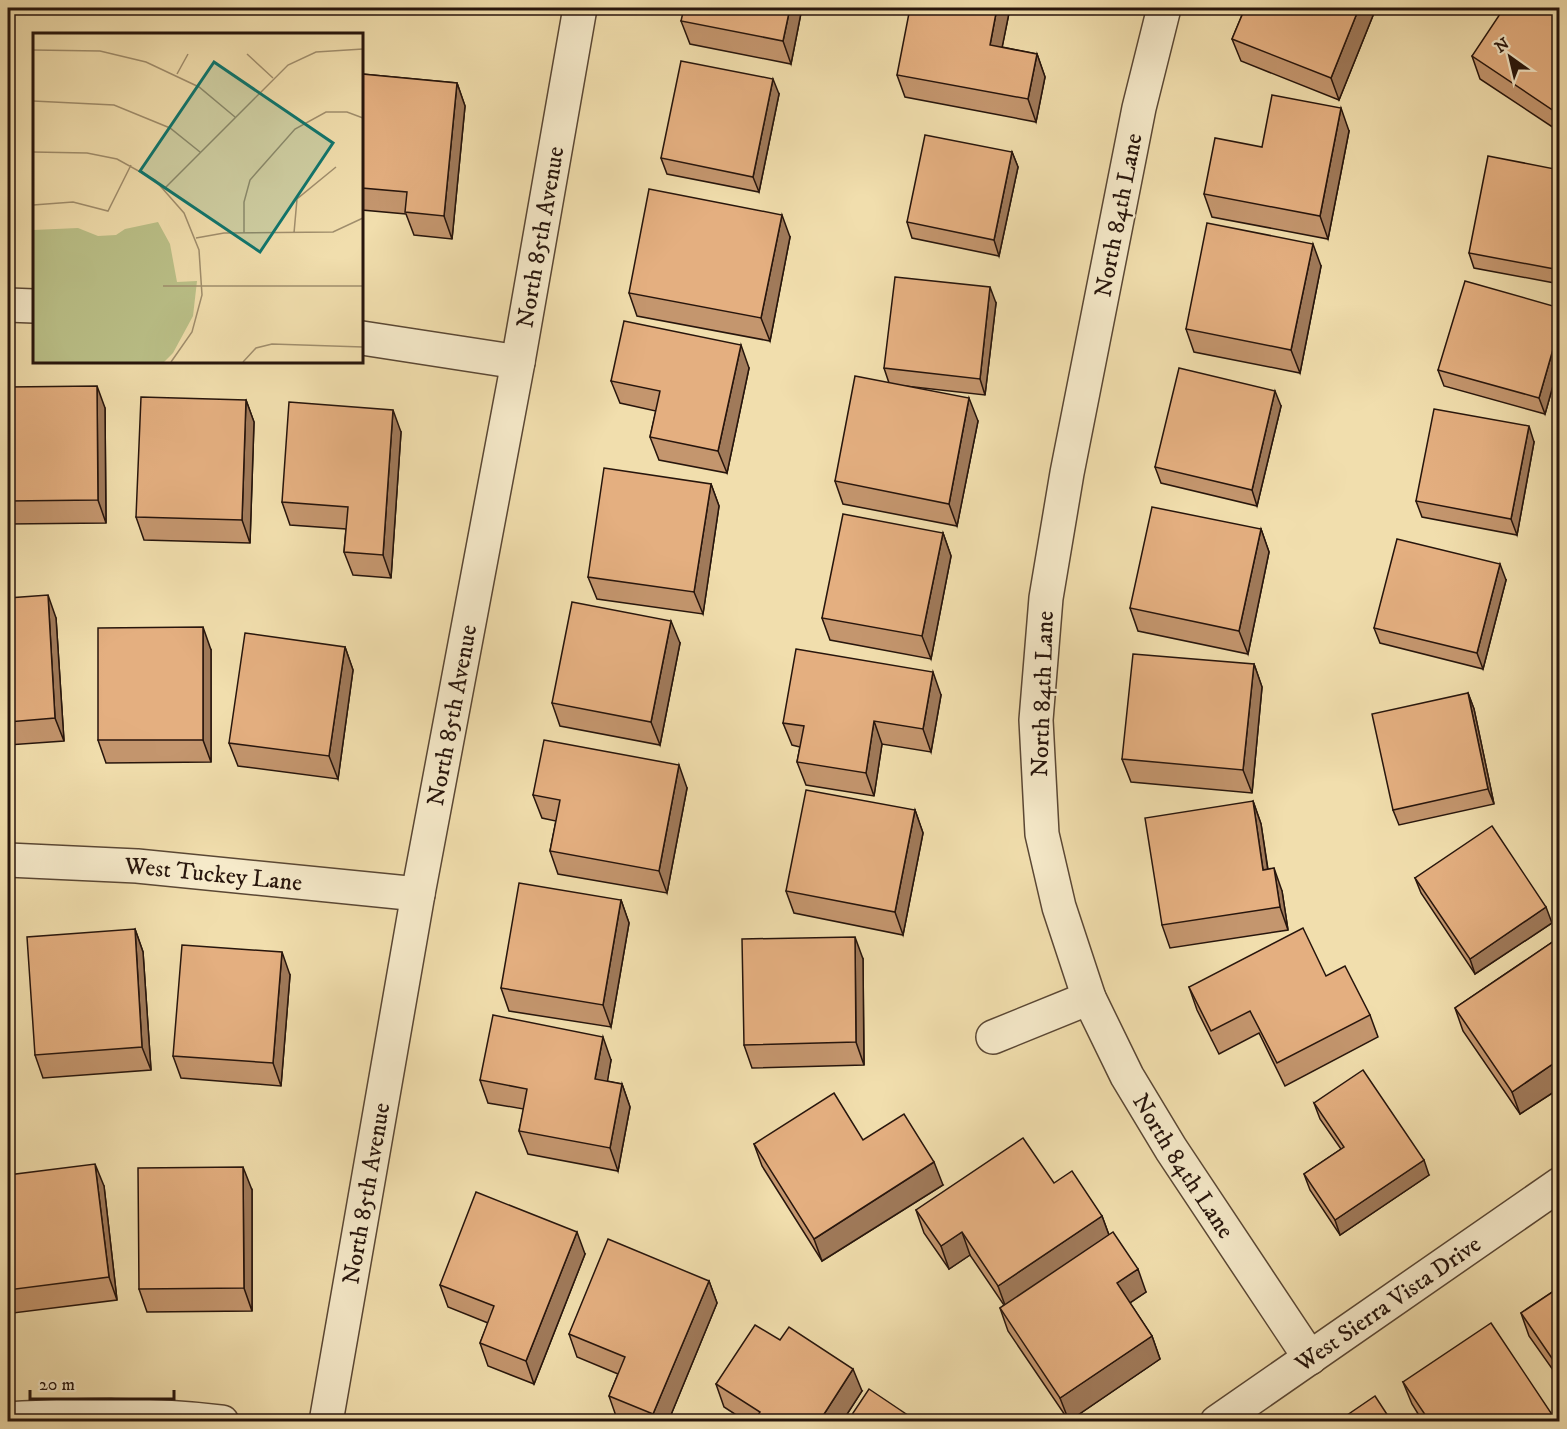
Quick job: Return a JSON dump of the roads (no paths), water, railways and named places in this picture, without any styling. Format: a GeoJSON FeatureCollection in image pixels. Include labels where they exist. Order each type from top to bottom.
{"type":"FeatureCollection","features":[{"type":"Feature","properties":{"kind":"street","name":"North 85th Avenue"},"geometry":{"type":"LineString","coordinates":[[326,1422],[418,894],[518,362],[580,8]]}},
{"type":"Feature","properties":{"kind":"street","name":"North 84th Lane"},"geometry":{"type":"LineString","coordinates":[[1164,8],[1139,108],[1067,473],[1046,598],[1036,720],[1042,834],[1059,907],[1089,998],[1127,1076],[1171,1149],[1310,1358]]}},
{"type":"Feature","properties":{"kind":"street"},"geometry":{"type":"LineString","coordinates":[[8,305],[33,306]]}},
{"type":"Feature","properties":{"kind":"street"},"geometry":{"type":"LineString","coordinates":[[363,338],[518,362]]}},
{"type":"Feature","properties":{"kind":"street","name":"West Tuckey Lane"},"geometry":{"type":"LineString","coordinates":[[8,860],[137,866],[418,894]]}},
{"type":"Feature","properties":{"kind":"street"},"geometry":{"type":"LineString","coordinates":[[993,1037],[1089,998]]}},
{"type":"Feature","properties":{"kind":"street","name":"West Sierra Vista Drive"},"geometry":{"type":"LineString","coordinates":[[1217,1422],[1560,1184]]}},
{"type":"Feature","properties":{"kind":"street"},"geometry":{"type":"LineString","coordinates":[[8,1419],[65,1416],[182,1416],[222,1422]]}}]}
